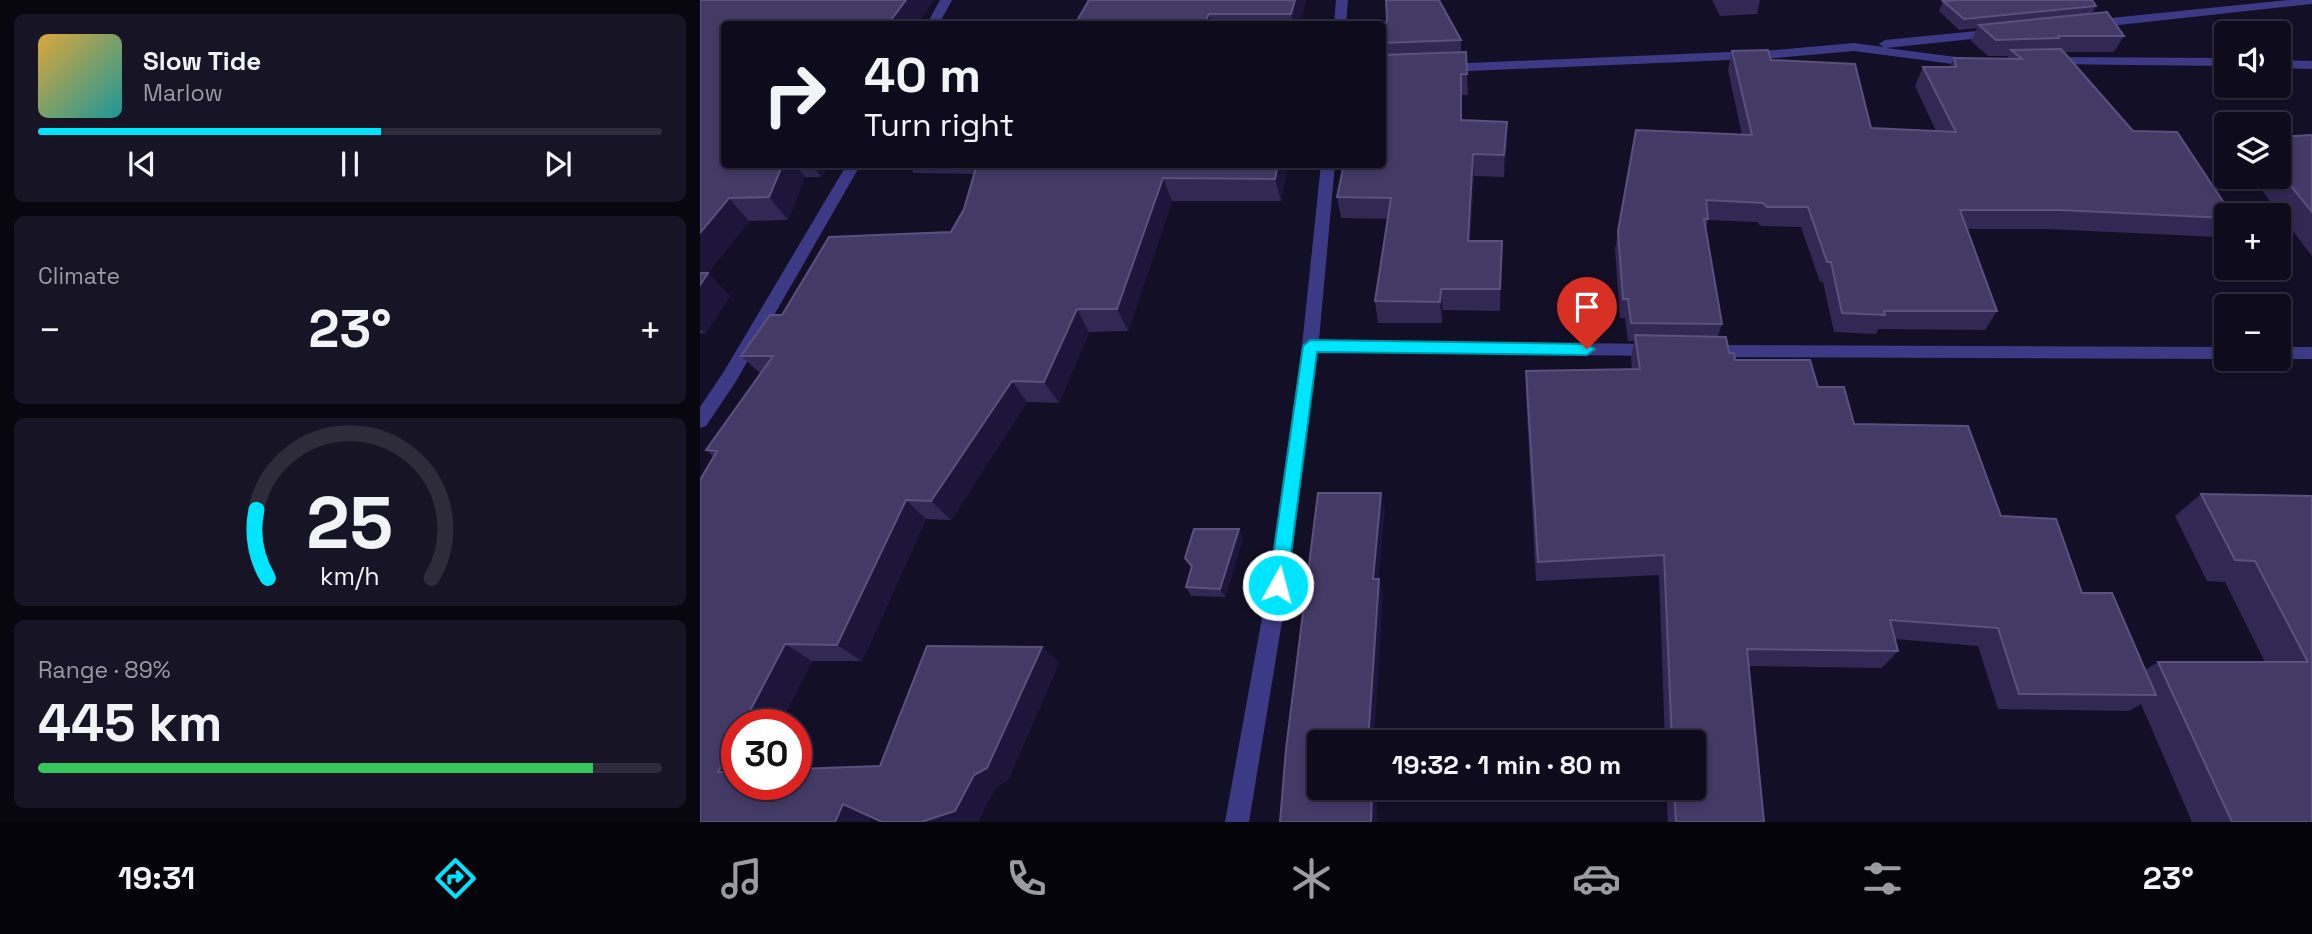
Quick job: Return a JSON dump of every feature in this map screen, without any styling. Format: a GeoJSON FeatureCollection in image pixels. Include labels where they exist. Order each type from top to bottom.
{"type":"FeatureCollection","features":[{"type":"Feature","properties":{"kind":"street"},"geometry":{"type":"LineString","coordinates":[[935,21],[946,0]]}},
{"type":"Feature","properties":{"kind":"street"},"geometry":{"type":"LineString","coordinates":[[1340,21],[1342,0]]}},
{"type":"Feature","properties":{"kind":"street"},"geometry":{"type":"LineString","coordinates":[[2077,25],[2312,1]]}},
{"type":"Feature","properties":{"kind":"street"},"geometry":{"type":"LineString","coordinates":[[1437,68],[1776,54],[2007,32]]}},
{"type":"Feature","properties":{"kind":"street"},"geometry":{"type":"LineString","coordinates":[[1854,47],[1993,63]]}},
{"type":"Feature","properties":{"kind":"street"},"geometry":{"type":"LineString","coordinates":[[2033,62],[2214,62]]}},
{"type":"Feature","properties":{"kind":"street"},"geometry":{"type":"LineString","coordinates":[[2291,64],[2312,65]]}},
{"type":"Feature","properties":{"kind":"street"},"geometry":{"type":"LineString","coordinates":[[700,421],[729,377],[852,168]]}},
{"type":"Feature","properties":{"kind":"street"},"geometry":{"type":"LineString","coordinates":[[1237,822],[1278,585],[1310,346],[1328,168]]}},
{"type":"Feature","properties":{"kind":"street"},"geometry":{"type":"LineString","coordinates":[[1310,346],[1677,351],[2214,353]]}},
{"type":"Feature","properties":{"kind":"street"},"geometry":{"type":"LineString","coordinates":[[2291,353],[2312,353]]}},
{"type":"Feature","properties":{"kind":"building"},"geometry":{"type":"Polygon","coordinates":[[[700,0],[906,0],[890,21],[721,21],[721,168],[781,168],[769,197],[729,198],[700,233],[700,0]]]}},
{"type":"Feature","properties":{"kind":"building"},"geometry":{"type":"Polygon","coordinates":[[[1089,0],[1295,0],[1291,14],[1209,14],[1206,21],[1077,21],[1089,0]]]}},
{"type":"Feature","properties":{"kind":"building"},"geometry":{"type":"Polygon","coordinates":[[[1386,0],[1439,0],[1461,40],[1386,43],[1386,0]]]}},
{"type":"Feature","properties":{"kind":"building"},"geometry":{"type":"Polygon","coordinates":[[[2092,0],[2096,6],[1964,19],[1943,1],[2092,0]]]}},
{"type":"Feature","properties":{"kind":"building"},"geometry":{"type":"Polygon","coordinates":[[[2107,12],[2124,36],[1996,40],[1979,25],[2107,12]]]}},
{"type":"Feature","properties":{"kind":"building"},"geometry":{"type":"Polygon","coordinates":[[[2061,49],[2133,131],[2177,132],[2224,203],[2214,203],[2214,217],[2060,210],[1960,210],[1997,311],[1884,311],[1885,315],[1842,313],[1831,262],[1827,262],[1808,207],[1767,207],[1763,203],[1706,200],[1708,219],[1704,219],[1722,324],[1631,323],[1628,299],[1623,299],[1618,231],[1636,130],[1752,135],[1732,51],[1768,50],[1771,60],[1855,64],[1871,128],[1956,132],[1923,67],[1956,67],[1954,58],[2022,59],[2011,50],[2061,49]]]}},
{"type":"Feature","properties":{"kind":"building"},"geometry":{"type":"Polygon","coordinates":[[[1466,52],[1467,74],[1461,74],[1461,120],[1507,122],[1504,155],[1473,154],[1468,241],[1502,241],[1500,289],[1441,289],[1440,302],[1375,301],[1391,198],[1337,197],[1343,168],[1386,168],[1386,55],[1466,52]]]}},
{"type":"Feature","properties":{"kind":"building"},"geometry":{"type":"Polygon","coordinates":[[[2312,135],[2312,212],[2291,186],[2291,136],[2312,135]]]}},
{"type":"Feature","properties":{"kind":"building"},"geometry":{"type":"Polygon","coordinates":[[[976,168],[1277,168],[1275,179],[1163,178],[1117,309],[1077,309],[1044,382],[1012,381],[931,501],[906,500],[837,645],[785,644],[751,709],[721,709],[721,766],[718,772],[721,772],[721,800],[812,800],[812,768],[880,766],[927,646],[1042,647],[987,768],[974,775],[955,811],[921,822],[882,822],[843,804],[835,822],[700,822],[700,480],[717,451],[706,450],[773,356],[741,356],[770,315],[782,315],[829,237],[951,232],[964,209],[976,168]]]}},
{"type":"Feature","properties":{"kind":"building"},"geometry":{"type":"Polygon","coordinates":[[[700,273],[708,273],[700,285],[700,273]]]}},
{"type":"Feature","properties":{"kind":"building"},"geometry":{"type":"Polygon","coordinates":[[[1635,335],[1726,337],[1729,353],[1734,353],[1735,360],[1810,360],[1818,387],[1844,387],[1854,424],[1968,426],[2001,516],[2056,519],[2082,593],[2112,593],[2156,695],[2019,694],[1998,628],[1890,620],[1898,651],[1747,649],[1764,822],[1676,822],[1675,800],[1706,800],[1706,730],[1671,730],[1664,555],[1538,562],[1526,371],[1640,369],[1635,335]]]}},
{"type":"Feature","properties":{"kind":"building"},"geometry":{"type":"Polygon","coordinates":[[[1318,493],[1381,493],[1373,579],[1379,579],[1369,730],[1307,730],[1307,800],[1372,800],[1371,822],[1280,822],[1286,749],[1318,493]]]}},
{"type":"Feature","properties":{"kind":"building"},"geometry":{"type":"Polygon","coordinates":[[[2201,494],[2312,496],[2312,822],[2232,822],[2158,662],[2308,662],[2255,561],[2235,560],[2201,494]]]}},
{"type":"Feature","properties":{"kind":"building"},"geometry":{"type":"Polygon","coordinates":[[[1194,529],[1239,529],[1220,589],[1186,587],[1192,566],[1185,558],[1194,529]]]}},
{"type":"Feature","properties":{"kind":"route"},"geometry":{"type":"LineString","coordinates":[[1278,585],[1310,346],[1587,349]]}}]}
